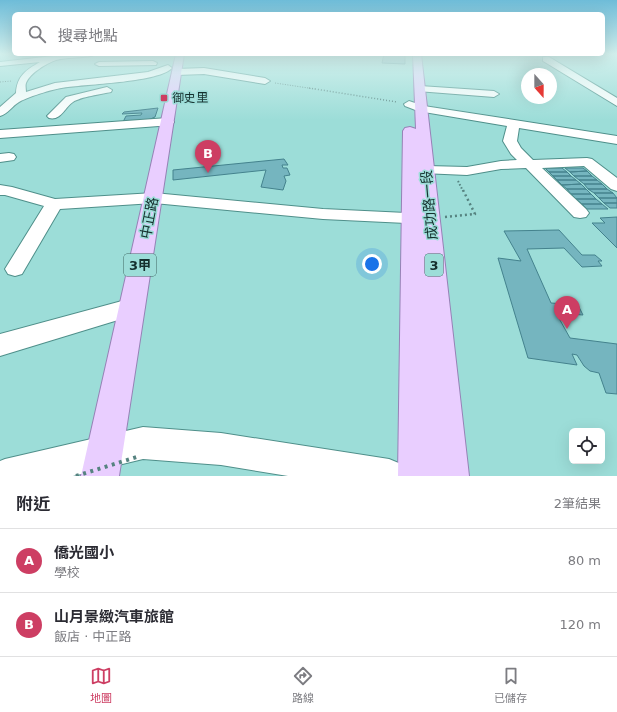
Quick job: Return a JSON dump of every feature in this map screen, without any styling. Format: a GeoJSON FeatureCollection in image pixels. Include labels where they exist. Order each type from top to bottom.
{"type":"FeatureCollection","features":[{"type":"Feature","properties":{"kind":"main road","name":"中正路"},"geometry":{"type":"LineString","coordinates":[[103,463],[168,122],[174,76]]}},
{"type":"Feature","properties":{"kind":"main road","name":"成功路一段"},"geometry":{"type":"LineString","coordinates":[[410,76],[421,219],[450,476]]}},
{"type":"Feature","properties":{"kind":"main road","name":"成功路一段"},"geometry":{"type":"LineString","coordinates":[[414,76],[412,101],[426,170],[421,219],[417,476]]}},
{"type":"Feature","properties":{"kind":"street"},"geometry":{"type":"LineString","coordinates":[[0,113],[19,97],[23,80],[27,76]]}},
{"type":"Feature","properties":{"kind":"street"},"geometry":{"type":"LineString","coordinates":[[56,86],[70,76]]}},
{"type":"Feature","properties":{"kind":"street"},"geometry":{"type":"LineString","coordinates":[[0,97],[19,97],[56,86],[100,76]]}},
{"type":"Feature","properties":{"kind":"street"},"geometry":{"type":"LineString","coordinates":[[53,116],[70,99],[134,83],[133,76]]}},
{"type":"Feature","properties":{"kind":"street"},"geometry":{"type":"LineString","coordinates":[[236,76],[265,81]]}},
{"type":"Feature","properties":{"kind":"street"},"geometry":{"type":"LineString","coordinates":[[574,76],[617,103]]}},
{"type":"Feature","properties":{"kind":"street"},"geometry":{"type":"LineString","coordinates":[[412,101],[494,94]]}},
{"type":"Feature","properties":{"kind":"street"},"geometry":{"type":"LineString","coordinates":[[412,101],[514,123],[617,140]]}},
{"type":"Feature","properties":{"kind":"street"},"geometry":{"type":"LineString","coordinates":[[0,134],[168,122]]}},
{"type":"Feature","properties":{"kind":"street"},"geometry":{"type":"LineString","coordinates":[[514,123],[510,141],[516,151],[580,213]]}},
{"type":"Feature","properties":{"kind":"street"},"geometry":{"type":"LineString","coordinates":[[426,170],[453,172],[501,165],[587,162],[617,186]]}},
{"type":"Feature","properties":{"kind":"street"},"geometry":{"type":"LineString","coordinates":[[0,190],[6,190],[54,204],[120,202],[154,198],[323,214],[421,219]]}},
{"type":"Feature","properties":{"kind":"street"},"geometry":{"type":"LineString","coordinates":[[16,269],[54,204]]}},
{"type":"Feature","properties":{"kind":"street"},"geometry":{"type":"LineString","coordinates":[[0,345],[133,307]]}},
{"type":"Feature","properties":{"kind":"street"},"geometry":{"type":"LineString","coordinates":[[5,476],[103,463],[143,443],[206,448],[389,476]]}},
{"type":"Feature","properties":{"kind":"path"},"geometry":{"type":"LineString","coordinates":[[265,81],[412,101]]}},
{"type":"Feature","properties":{"kind":"path"},"geometry":{"type":"LineString","coordinates":[[421,219],[475,214],[453,172]]}},
{"type":"Feature","properties":{"kind":"path"},"geometry":{"type":"LineString","coordinates":[[76,476],[140,456]]}},
{"type":"Feature","properties":{"kind":"building"},"geometry":{"type":"Polygon","coordinates":[[[158,108],[155,117],[148,120],[123,122],[126,116],[141,115],[142,113],[122,114],[124,112],[158,108]]]}},
{"type":"Feature","properties":{"kind":"building"},"geometry":{"type":"Polygon","coordinates":[[[284,159],[288,165],[282,165],[283,168],[287,168],[290,175],[284,176],[286,181],[283,190],[261,187],[266,170],[173,180],[173,170],[284,159]]]}},
{"type":"Feature","properties":{"kind":"building"},"geometry":{"type":"Polygon","coordinates":[[[545,168],[562,168],[567,172],[549,172],[545,168]]]}},
{"type":"Feature","properties":{"kind":"building"},"geometry":{"type":"Polygon","coordinates":[[[565,168],[583,168],[587,171],[570,172],[565,168]]]}},
{"type":"Feature","properties":{"kind":"building"},"geometry":{"type":"Polygon","coordinates":[[[587,171],[592,176],[574,176],[570,172],[587,171]]]}},
{"type":"Feature","properties":{"kind":"building"},"geometry":{"type":"Polygon","coordinates":[[[549,172],[567,172],[571,176],[553,176],[549,172]]]}},
{"type":"Feature","properties":{"kind":"building"},"geometry":{"type":"Polygon","coordinates":[[[553,176],[571,176],[576,180],[557,180],[553,176]]]}},
{"type":"Feature","properties":{"kind":"building"},"geometry":{"type":"Polygon","coordinates":[[[574,176],[592,176],[597,180],[579,180],[574,176]]]}},
{"type":"Feature","properties":{"kind":"building"},"geometry":{"type":"Polygon","coordinates":[[[557,180],[576,180],[581,184],[562,185],[557,180]]]}},
{"type":"Feature","properties":{"kind":"building"},"geometry":{"type":"Polygon","coordinates":[[[579,180],[597,180],[602,184],[584,184],[579,180]]]}},
{"type":"Feature","properties":{"kind":"building"},"geometry":{"type":"Polygon","coordinates":[[[581,184],[586,189],[567,189],[562,185],[581,184]]]}},
{"type":"Feature","properties":{"kind":"building"},"geometry":{"type":"Polygon","coordinates":[[[584,184],[602,184],[607,189],[588,189],[584,184]]]}},
{"type":"Feature","properties":{"kind":"building"},"geometry":{"type":"Polygon","coordinates":[[[567,189],[586,189],[591,194],[571,194],[567,189]]]}},
{"type":"Feature","properties":{"kind":"building"},"geometry":{"type":"Polygon","coordinates":[[[588,189],[607,189],[613,193],[594,193],[588,189]]]}},
{"type":"Feature","properties":{"kind":"building"},"geometry":{"type":"Polygon","coordinates":[[[594,193],[613,193],[617,198],[599,198],[594,193]]]}},
{"type":"Feature","properties":{"kind":"building"},"geometry":{"type":"Polygon","coordinates":[[[571,194],[591,194],[596,199],[576,199],[571,194]]]}},
{"type":"Feature","properties":{"kind":"building"},"geometry":{"type":"Polygon","coordinates":[[[599,198],[617,198],[617,203],[604,203],[599,198]]]}},
{"type":"Feature","properties":{"kind":"building"},"geometry":{"type":"Polygon","coordinates":[[[576,199],[596,199],[602,204],[582,204],[576,199]]]}},
{"type":"Feature","properties":{"kind":"building"},"geometry":{"type":"Polygon","coordinates":[[[604,203],[617,203],[617,208],[610,208],[604,203]]]}},
{"type":"Feature","properties":{"kind":"building"},"geometry":{"type":"Polygon","coordinates":[[[582,204],[602,204],[608,209],[587,209],[582,204]]]}},
{"type":"Feature","properties":{"kind":"building"},"geometry":{"type":"Polygon","coordinates":[[[617,217],[617,248],[592,223],[605,223],[600,218],[617,217]]]}},
{"type":"Feature","properties":{"kind":"building"},"geometry":{"type":"Polygon","coordinates":[[[559,230],[582,255],[595,255],[602,261],[598,261],[602,266],[582,267],[564,248],[527,249],[551,303],[578,305],[583,315],[556,313],[570,338],[617,344],[617,394],[606,393],[599,373],[590,371],[584,366],[577,355],[572,354],[577,365],[528,358],[498,258],[521,261],[504,231],[559,230]]]}},
{"type":"Feature","properties":{"kind":"place","name":"御史里"},"geometry":{"type":"Point","coordinates":[164,98]}},
{"type":"Feature","properties":{"kind":"place","name":"山月景緻汽車旅館"},"geometry":{"type":"Point","coordinates":[208,173]}},
{"type":"Feature","properties":{"kind":"place","name":"僑光國小"},"geometry":{"type":"Point","coordinates":[567,329]}}]}
